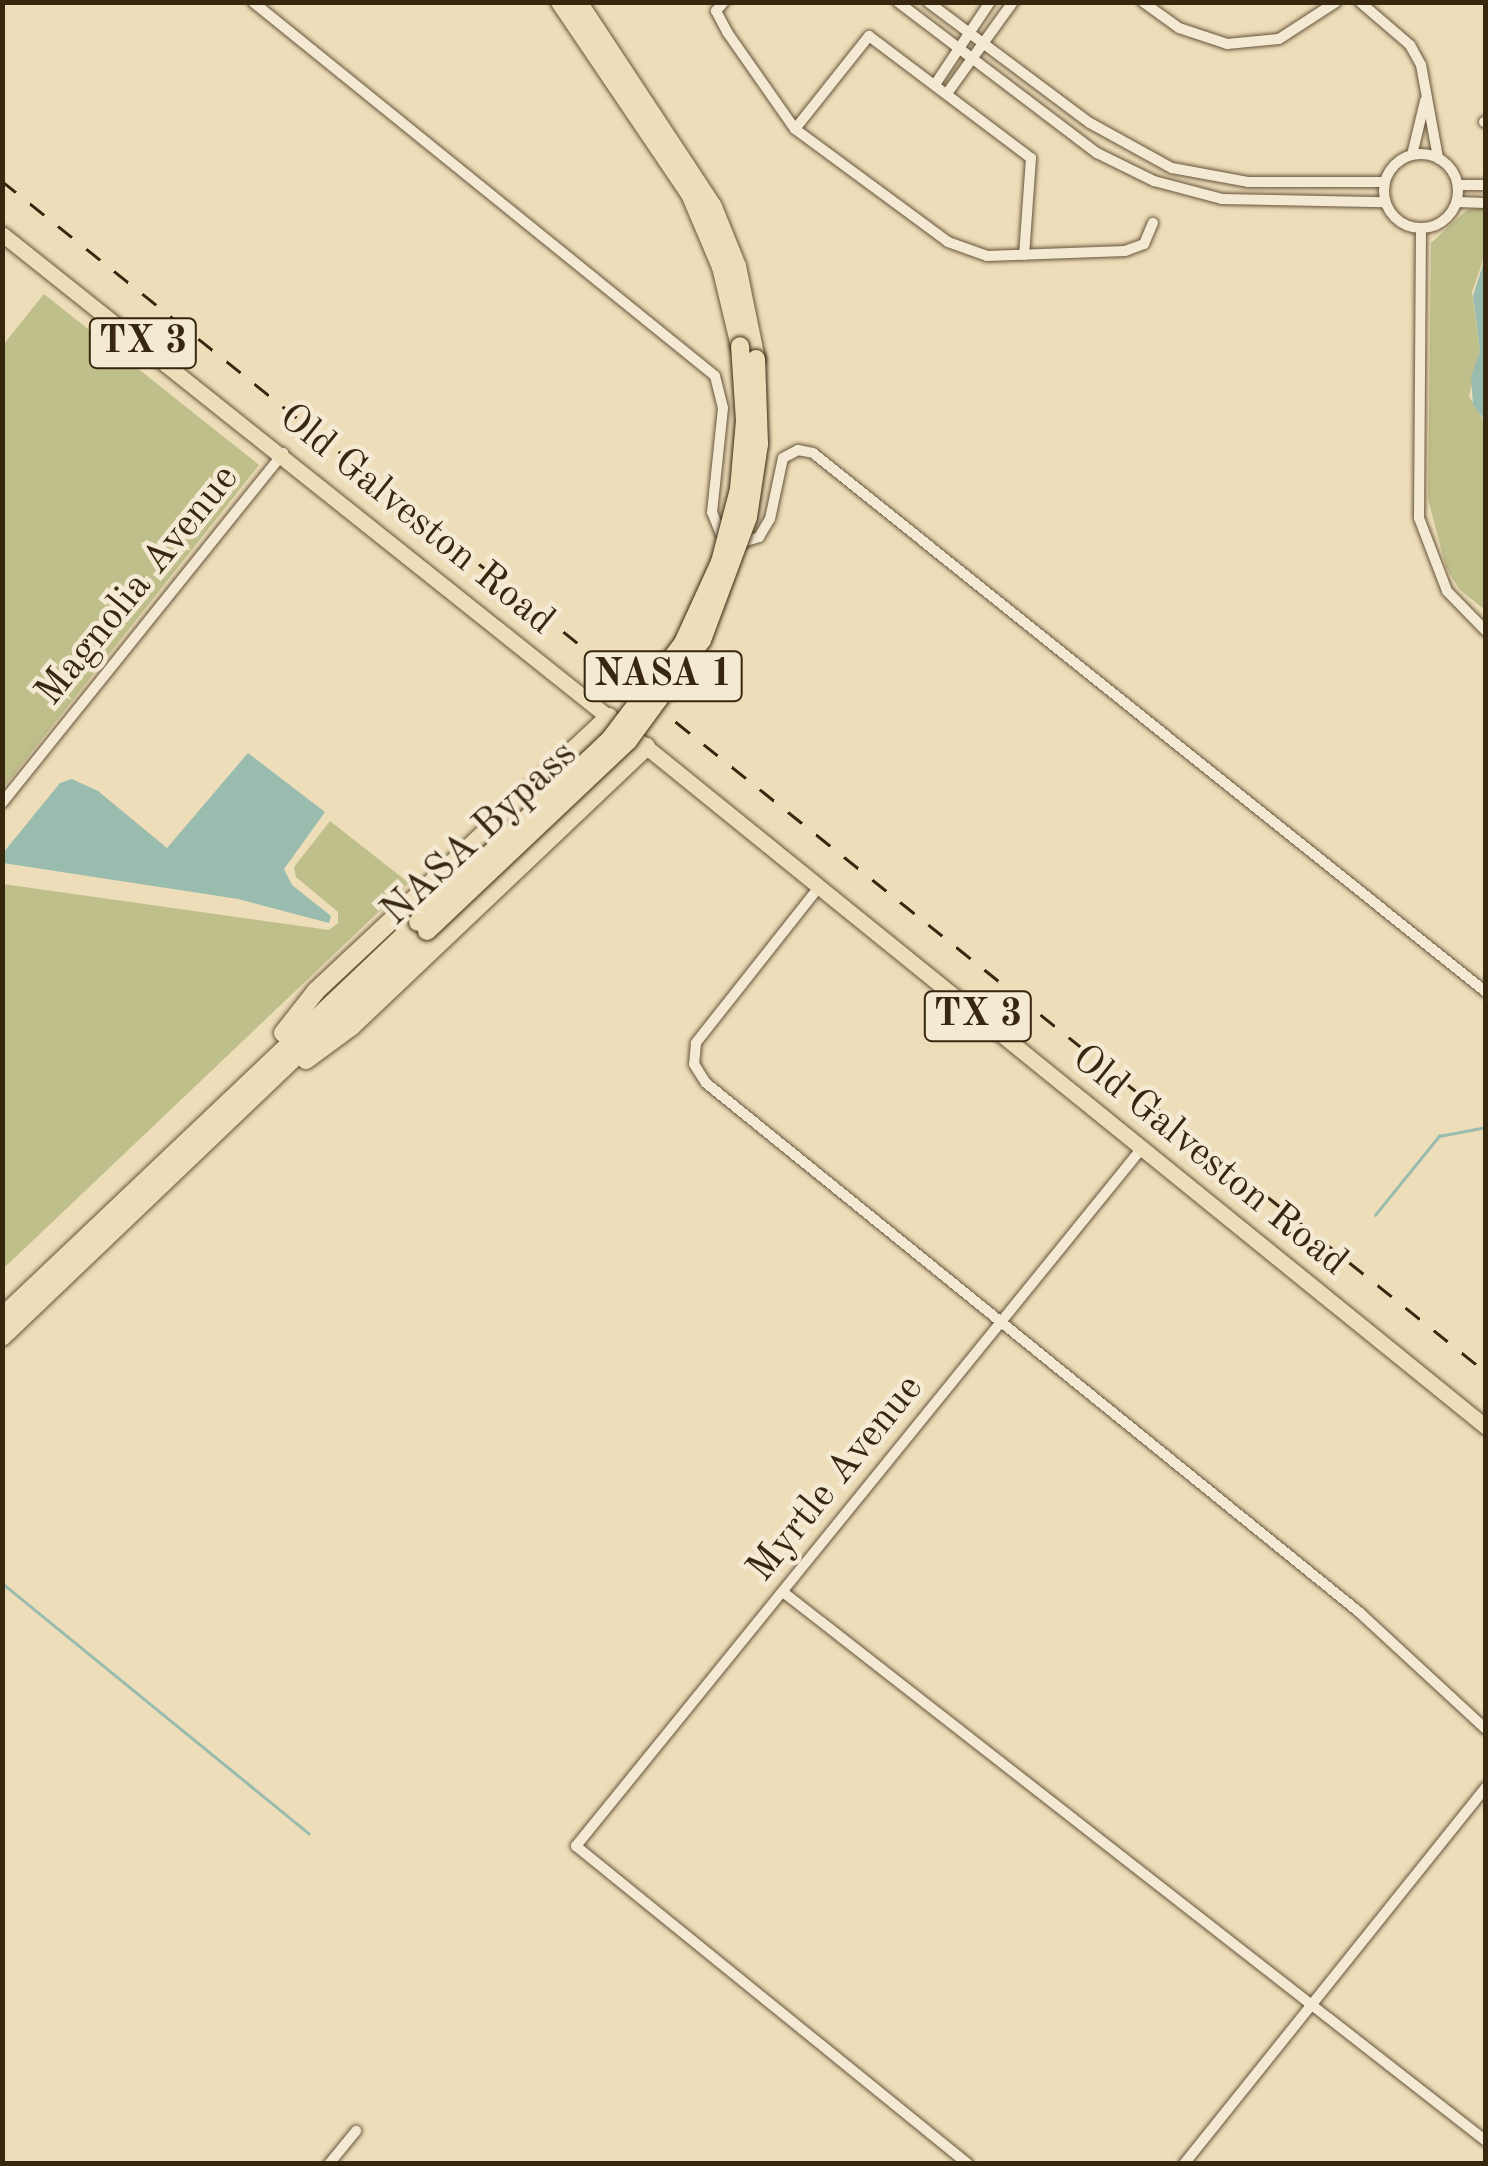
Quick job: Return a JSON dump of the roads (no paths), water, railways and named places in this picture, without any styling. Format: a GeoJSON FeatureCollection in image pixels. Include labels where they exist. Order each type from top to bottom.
{"type":"FeatureCollection","features":[{"type":"Feature","properties":{"kind":"highway","name":"NASA Bypass"},"geometry":{"type":"LineString","coordinates":[[2,1336],[256,1095],[611,738],[684,644],[716,573],[738,489],[745,421],[740,346],[721,268],[690,194],[560,2]]}},
{"type":"Feature","properties":{"kind":"highway","name":"NASA Bypass"},"geometry":{"type":"LineString","coordinates":[[2,1318],[250,1075],[628,740],[702,640],[748,517],[758,444],[756,359],[736,266],[713,207],[578,2]]}},
{"type":"Feature","properties":{"kind":"highway"},"geometry":{"type":"LineString","coordinates":[[250,1075],[316,991],[609,717]]}},
{"type":"Feature","properties":{"kind":"highway"},"geometry":{"type":"LineString","coordinates":[[256,1095],[351,1027],[646,747]]}},
{"type":"Feature","properties":{"kind":"highway"},"geometry":{"type":"LineString","coordinates":[[492,824],[523,832],[533,858]]}},
{"type":"Feature","properties":{"kind":"main road","name":"Old Galveston Road"},"geometry":{"type":"LineString","coordinates":[[2,234],[283,453],[1486,1427]]}},
{"type":"Feature","properties":{"kind":"street"},"geometry":{"type":"LineString","coordinates":[[253,2],[715,376],[723,408],[712,512],[720,532],[746,541],[759,537],[770,519],[783,458],[798,450],[813,453],[1486,992]]}},
{"type":"Feature","properties":{"kind":"street"},"geometry":{"type":"LineString","coordinates":[[898,2],[1124,168],[1185,192],[1385,202]]}},
{"type":"Feature","properties":{"kind":"street"},"geometry":{"type":"LineString","coordinates":[[928,2],[1148,158],[1204,176],[1290,182],[1385,182]]}},
{"type":"Feature","properties":{"kind":"street"},"geometry":{"type":"LineString","coordinates":[[936,82],[990,2]]}},
{"type":"Feature","properties":{"kind":"street"},"geometry":{"type":"LineString","coordinates":[[948,92],[1012,2]]}},
{"type":"Feature","properties":{"kind":"street"},"geometry":{"type":"LineString","coordinates":[[1142,2],[1179,28],[1227,44],[1279,39],[1336,2]]}},
{"type":"Feature","properties":{"kind":"street"},"geometry":{"type":"LineString","coordinates":[[1360,2],[1410,45],[1421,65],[1438,158],[1458,186],[1457,202],[1444,221],[1421,228],[1403,224],[1385,202],[1385,182],[1395,165],[1412,156],[1438,158]]}},
{"type":"Feature","properties":{"kind":"street"},"geometry":{"type":"LineString","coordinates":[[720,7],[796,129],[948,242],[987,256],[1136,250],[1153,224]]}},
{"type":"Feature","properties":{"kind":"street"},"geometry":{"type":"LineString","coordinates":[[796,129],[869,36],[936,82],[1031,158],[1024,255]]}},
{"type":"Feature","properties":{"kind":"street"},"geometry":{"type":"LineString","coordinates":[[1412,156],[1425,101]]}},
{"type":"Feature","properties":{"kind":"street"},"geometry":{"type":"LineString","coordinates":[[1290,182],[1290,200]]}},
{"type":"Feature","properties":{"kind":"street"},"geometry":{"type":"LineString","coordinates":[[1458,186],[1486,185]]}},
{"type":"Feature","properties":{"kind":"street"},"geometry":{"type":"LineString","coordinates":[[1457,202],[1486,203]]}},
{"type":"Feature","properties":{"kind":"street"},"geometry":{"type":"LineString","coordinates":[[1421,228],[1419,518],[1448,591],[1486,631]]}},
{"type":"Feature","properties":{"kind":"street","name":"Magnolia Avenue"},"geometry":{"type":"LineString","coordinates":[[2,803],[283,453]]}},
{"type":"Feature","properties":{"kind":"street"},"geometry":{"type":"LineString","coordinates":[[819,887],[696,1043],[694,1064],[706,1083],[1359,1612],[1486,1729]]}},
{"type":"Feature","properties":{"kind":"street","name":"Myrtle Avenue"},"geometry":{"type":"LineString","coordinates":[[968,2164],[576,1846],[1142,1148]]}},
{"type":"Feature","properties":{"kind":"street"},"geometry":{"type":"LineString","coordinates":[[783,1592],[1309,2009],[1486,2141]]}},
{"type":"Feature","properties":{"kind":"street"},"geometry":{"type":"LineString","coordinates":[[1184,2164],[1486,1787]]}},
{"type":"Feature","properties":{"kind":"street"},"geometry":{"type":"LineString","coordinates":[[329,2164],[356,2131]]}},
{"type":"Feature","properties":{"kind":"waterway"},"geometry":{"type":"LineString","coordinates":[[1375,1215],[1439,1136],[1486,1127]]}},
{"type":"Feature","properties":{"kind":"waterway"},"geometry":{"type":"LineString","coordinates":[[2,1583],[309,1833]]}},
{"type":"Feature","properties":{"kind":"railway"},"geometry":{"type":"LineString","coordinates":[[2,181],[1486,1372]]}}]}
